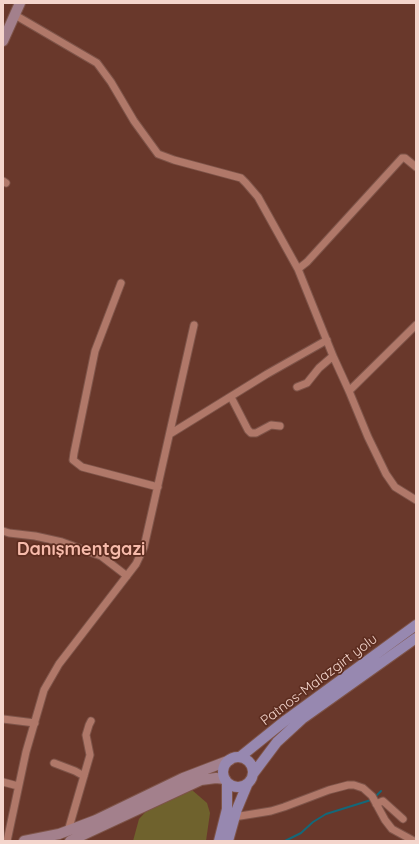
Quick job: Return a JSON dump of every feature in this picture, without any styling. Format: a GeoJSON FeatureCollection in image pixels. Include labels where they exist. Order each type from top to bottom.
{"type":"FeatureCollection","features":[{"type":"Feature","properties":{"kind":"main road"},"geometry":{"type":"LineString","coordinates":[[3,41],[20,3]]}},
{"type":"Feature","properties":{"kind":"main road","name":"Patnos-Malazgirt yolu"},"geometry":{"type":"LineString","coordinates":[[235,759],[416,625]]}},
{"type":"Feature","properties":{"kind":"main road"},"geometry":{"type":"LineString","coordinates":[[228,841],[234,817],[247,785],[277,742],[302,719],[416,638]]}},
{"type":"Feature","properties":{"kind":"main road"},"geometry":{"type":"LineString","coordinates":[[69,836],[96,820],[183,778],[235,759],[249,761],[252,765],[254,774]]}},
{"type":"Feature","properties":{"kind":"main road"},"geometry":{"type":"LineString","coordinates":[[219,841],[227,809],[226,781],[224,771],[227,763],[235,759]]}},
{"type":"Feature","properties":{"kind":"main road"},"geometry":{"type":"LineString","coordinates":[[24,841],[69,836],[201,780],[216,778],[226,781],[234,787],[247,785]]}},
{"type":"Feature","properties":{"kind":"street"},"geometry":{"type":"LineString","coordinates":[[15,15],[97,63],[111,82],[134,121],[158,154],[174,160],[241,178],[258,197],[298,269],[368,437],[391,482],[400,491],[416,500]]}},
{"type":"Feature","properties":{"kind":"street"},"geometry":{"type":"LineString","coordinates":[[298,269],[307,262],[402,158],[405,158],[416,167]]}},
{"type":"Feature","properties":{"kind":"street"},"geometry":{"type":"LineString","coordinates":[[121,283],[95,351],[73,460],[82,467],[158,487]]}},
{"type":"Feature","properties":{"kind":"street"},"geometry":{"type":"LineString","coordinates":[[7,841],[26,752],[44,690],[58,664],[136,564],[144,547],[194,324]]}},
{"type":"Feature","properties":{"kind":"street"},"geometry":{"type":"LineString","coordinates":[[349,391],[416,325]]}},
{"type":"Feature","properties":{"kind":"street"},"geometry":{"type":"LineString","coordinates":[[170,434],[327,340]]}},
{"type":"Feature","properties":{"kind":"street"},"geometry":{"type":"LineString","coordinates":[[297,387],[307,383],[319,368],[333,356]]}},
{"type":"Feature","properties":{"kind":"street"},"geometry":{"type":"LineString","coordinates":[[231,397],[248,430],[252,434],[271,425],[280,426]]}},
{"type":"Feature","properties":{"kind":"street"},"geometry":{"type":"LineString","coordinates":[[3,531],[62,542],[102,556],[127,576]]}},
{"type":"Feature","properties":{"kind":"street"},"geometry":{"type":"LineString","coordinates":[[3,719],[34,723]]}},
{"type":"Feature","properties":{"kind":"street"},"geometry":{"type":"LineString","coordinates":[[69,836],[90,755],[86,735],[88,724],[91,721]]}},
{"type":"Feature","properties":{"kind":"street"},"geometry":{"type":"LineString","coordinates":[[54,763],[84,776]]}},
{"type":"Feature","properties":{"kind":"street"},"geometry":{"type":"LineString","coordinates":[[3,782],[18,786]]}},
{"type":"Feature","properties":{"kind":"street"},"geometry":{"type":"LineString","coordinates":[[234,817],[271,811],[329,790],[348,785],[357,786],[363,788],[374,800],[384,820],[392,829],[414,841]]}},
{"type":"Feature","properties":{"kind":"street"},"geometry":{"type":"LineString","coordinates":[[374,800],[383,802],[403,819]]}},
{"type":"Feature","properties":{"kind":"shaded area"},"geometry":{"type":"Polygon","coordinates":[[[192,790],[207,803],[210,813],[206,841],[133,841],[139,819],[150,807],[192,790]]]}},
{"type":"Feature","properties":{"kind":"waterway"},"geometry":{"type":"LineString","coordinates":[[375,797],[381,791]]}},
{"type":"Feature","properties":{"kind":"waterway"},"geometry":{"type":"LineString","coordinates":[[285,841],[301,833],[313,822],[326,814],[371,800]]}},
{"type":"Feature","properties":{"kind":"district","name":"Danışmentgazi"},"geometry":{"type":"Point","coordinates":[81,550]}}]}
